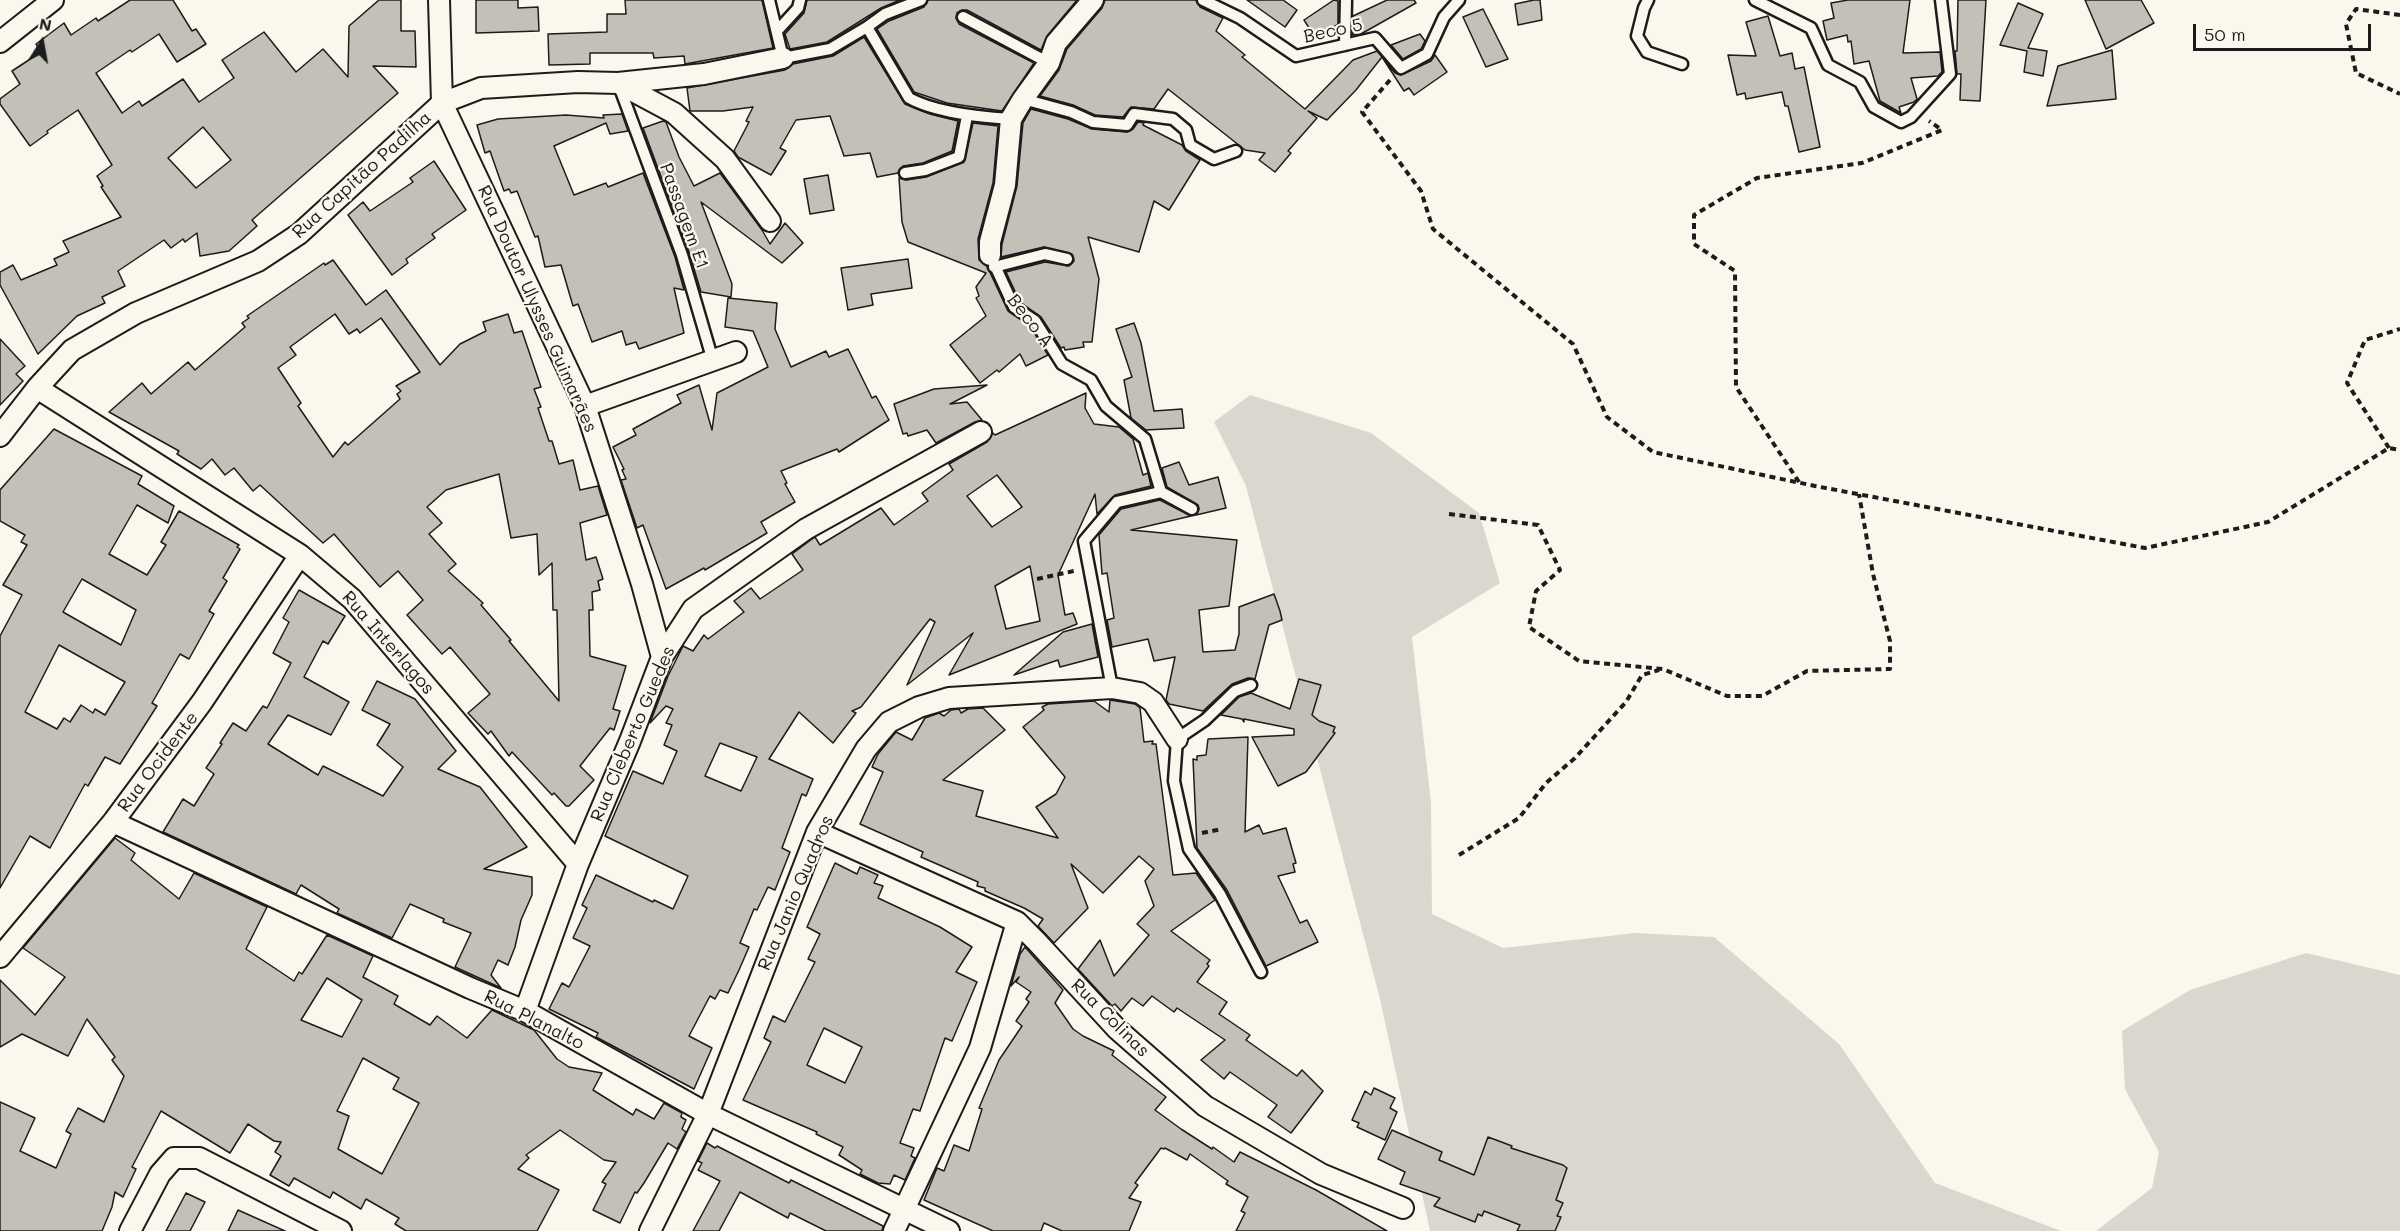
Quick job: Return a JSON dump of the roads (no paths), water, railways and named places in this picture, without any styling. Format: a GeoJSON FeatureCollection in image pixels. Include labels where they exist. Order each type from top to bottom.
{"type":"FeatureCollection","features":[{"type":"Feature","properties":{"kind":"street"},"geometry":{"type":"LineString","coordinates":[[0,42],[53,0]]}},
{"type":"Feature","properties":{"kind":"street"},"geometry":{"type":"LineString","coordinates":[[438,0],[442,103]]}},
{"type":"Feature","properties":{"kind":"street"},"geometry":{"type":"LineString","coordinates":[[992,261],[990,242],[1005,184],[1011,119],[1049,63],[1056,43],[1093,0]]}},
{"type":"Feature","properties":{"kind":"street","name":"Rua Capitão Padilha"},"geometry":{"type":"LineString","coordinates":[[0,436],[72,350],[136,313],[258,261],[299,234],[442,103],[481,88],[578,82],[618,83],[704,74],[783,58]]}},
{"type":"Feature","properties":{"kind":"street"},"geometry":{"type":"LineString","coordinates":[[618,83],[674,113],[725,159],[770,221]]}},
{"type":"Feature","properties":{"kind":"street","name":"Rua Doutor Ulysses Guimarães"},"geometry":{"type":"LineString","coordinates":[[442,103],[585,406],[642,584],[662,657]]}},
{"type":"Feature","properties":{"kind":"street"},"geometry":{"type":"LineString","coordinates":[[585,406],[736,352]]}},
{"type":"Feature","properties":{"kind":"street","name":"Rua Interlagos"},"geometry":{"type":"LineString","coordinates":[[38,388],[300,555],[352,599],[578,864]]}},
{"type":"Feature","properties":{"kind":"street","name":"Rua Cleberto Guedes"},"geometry":{"type":"LineString","coordinates":[[525,1011],[578,864],[630,741],[662,657],[693,609],[806,529],[981,432]]}},
{"type":"Feature","properties":{"kind":"street","name":"Rua Ocidente"},"geometry":{"type":"LineString","coordinates":[[0,957],[113,822],[202,702],[300,555]]}},
{"type":"Feature","properties":{"kind":"street","name":"Rua Janio Quadros"},"geometry":{"type":"LineString","coordinates":[[650,1231],[708,1114],[817,832],[866,749],[889,722],[919,707],[948,698],[1112,688],[1140,693],[1153,702],[1177,739]]}},
{"type":"Feature","properties":{"kind":"street","name":"Rua Planalto"},"geometry":{"type":"LineString","coordinates":[[113,822],[459,983],[525,1011],[708,1114],[949,1231]]}},
{"type":"Feature","properties":{"kind":"street","name":"Rua Colinas"},"geometry":{"type":"LineString","coordinates":[[817,832],[1017,922],[1117,1029],[1205,1106],[1322,1174],[1403,1208]]}},
{"type":"Feature","properties":{"kind":"street"},"geometry":{"type":"LineString","coordinates":[[894,1231],[980,1048],[1017,922]]}},
{"type":"Feature","properties":{"kind":"street"},"geometry":{"type":"LineString","coordinates":[[130,1231],[160,1173],[174,1158],[199,1158],[341,1231]]}},
{"type":"Feature","properties":{"kind":"lane"},"geometry":{"type":"LineString","coordinates":[[769,0],[783,58],[830,49],[885,14],[921,0]]}},
{"type":"Feature","properties":{"kind":"lane"},"geometry":{"type":"LineString","coordinates":[[777,31],[798,8],[800,0]]}},
{"type":"Feature","properties":{"kind":"lane","name":"Beco 5"},"geometry":{"type":"LineString","coordinates":[[1203,0],[1240,18],[1296,56],[1376,38],[1401,68],[1427,54],[1444,17],[1459,0]]}},
{"type":"Feature","properties":{"kind":"lane"},"geometry":{"type":"LineString","coordinates":[[1345,45],[1346,0]]}},
{"type":"Feature","properties":{"kind":"lane"},"geometry":{"type":"LineString","coordinates":[[1648,0],[1637,36],[1647,52],[1682,64]]}},
{"type":"Feature","properties":{"kind":"lane"},"geometry":{"type":"LineString","coordinates":[[1755,0],[1811,28],[1828,65],[1860,82],[1874,107],[1901,122],[1911,117],[1950,74],[1941,0]]}},
{"type":"Feature","properties":{"kind":"lane"},"geometry":{"type":"LineString","coordinates":[[963,17],[1049,63]]}},
{"type":"Feature","properties":{"kind":"lane"},"geometry":{"type":"LineString","coordinates":[[867,27],[909,98],[921,104],[967,116],[1011,119]]}},
{"type":"Feature","properties":{"kind":"lane","name":"Passagem E1"},"geometry":{"type":"LineString","coordinates":[[618,83],[682,255],[713,361]]}},
{"type":"Feature","properties":{"kind":"lane"},"geometry":{"type":"LineString","coordinates":[[1023,99],[1071,112],[1093,122],[1127,125],[1134,114],[1173,119],[1186,130],[1190,145],[1214,159],[1236,151]]}},
{"type":"Feature","properties":{"kind":"lane"},"geometry":{"type":"LineString","coordinates":[[905,173],[925,170],[959,157],[967,116]]}},
{"type":"Feature","properties":{"kind":"lane"},"geometry":{"type":"LineString","coordinates":[[992,261],[1045,254],[1067,259]]}},
{"type":"Feature","properties":{"kind":"lane","name":"Beco A"},"geometry":{"type":"LineString","coordinates":[[992,261],[1014,307],[1035,321],[1062,364],[1091,380],[1106,406],[1145,439],[1161,492]]}},
{"type":"Feature","properties":{"kind":"lane"},"geometry":{"type":"LineString","coordinates":[[1112,688],[1084,541],[1117,502],[1161,492],[1192,509]]}},
{"type":"Feature","properties":{"kind":"lane"},"geometry":{"type":"LineString","coordinates":[[1251,685],[1234,691],[1205,720],[1177,739],[1174,781],[1189,849],[1220,894],[1261,972]]}}]}
